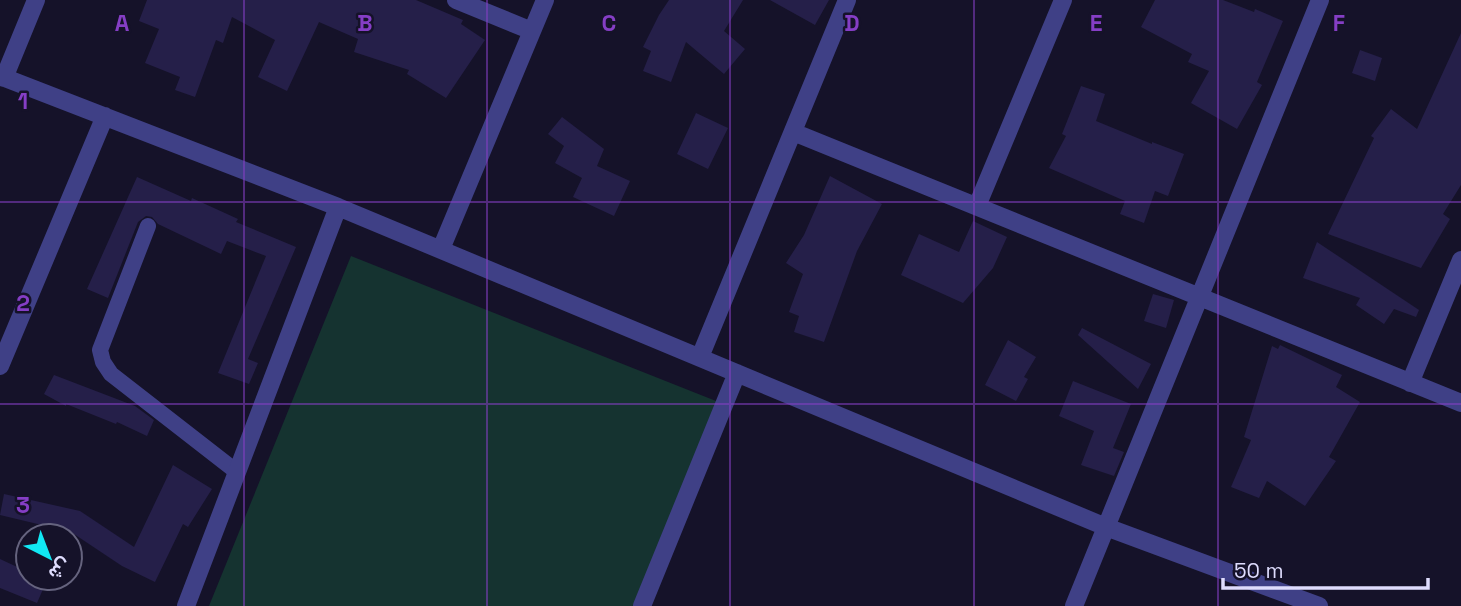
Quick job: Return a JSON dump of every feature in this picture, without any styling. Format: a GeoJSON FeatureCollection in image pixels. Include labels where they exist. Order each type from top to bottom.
{"type":"FeatureCollection","features":[{"type":"Feature","properties":{"kind":"street"},"geometry":{"type":"LineString","coordinates":[[36,0],[2,77],[338,206],[1106,527],[1319,606]]}},
{"type":"Feature","properties":{"kind":"street"},"geometry":{"type":"LineString","coordinates":[[456,0],[532,31]]}},
{"type":"Feature","properties":{"kind":"street"},"geometry":{"type":"LineString","coordinates":[[441,249],[545,0]]}},
{"type":"Feature","properties":{"kind":"street"},"geometry":{"type":"LineString","coordinates":[[701,356],[847,0]]}},
{"type":"Feature","properties":{"kind":"street"},"geometry":{"type":"LineString","coordinates":[[977,206],[1063,0]]}},
{"type":"Feature","properties":{"kind":"street"},"geometry":{"type":"LineString","coordinates":[[1074,606],[1320,0]]}},
{"type":"Feature","properties":{"kind":"street"},"geometry":{"type":"LineString","coordinates":[[0,366],[105,116]]}},
{"type":"Feature","properties":{"kind":"street"},"geometry":{"type":"LineString","coordinates":[[793,132],[1461,403]]}},
{"type":"Feature","properties":{"kind":"street"},"geometry":{"type":"LineString","coordinates":[[186,606],[338,206]]}},
{"type":"Feature","properties":{"kind":"street"},"geometry":{"type":"LineString","coordinates":[[1410,383],[1461,260]]}},
{"type":"Feature","properties":{"kind":"street"},"geometry":{"type":"LineString","coordinates":[[642,606],[737,373]]}},
{"type":"Feature","properties":{"kind":"lane"},"geometry":{"type":"LineString","coordinates":[[148,226],[100,350],[103,362],[111,374],[237,472]]}},
{"type":"Feature","properties":{"kind":"green space"},"geometry":{"type":"Polygon","coordinates":[[[351,256],[721,403],[639,606],[209,606],[351,256]]]}},
{"type":"Feature","properties":{"kind":"building"},"geometry":{"type":"Polygon","coordinates":[[[147,0],[416,0],[463,20],[461,24],[485,40],[446,98],[407,74],[409,70],[354,52],[358,39],[319,22],[287,91],[258,77],[275,40],[232,17],[223,43],[216,40],[195,97],[175,90],[180,77],[145,63],[159,29],[139,21],[147,0]]]}},
{"type":"Feature","properties":{"kind":"building"},"geometry":{"type":"Polygon","coordinates":[[[669,0],[743,0],[724,31],[745,49],[724,74],[686,42],[671,82],[643,71],[651,51],[643,47],[669,0]]]}},
{"type":"Feature","properties":{"kind":"building"},"geometry":{"type":"Polygon","coordinates":[[[770,0],[829,0],[815,25],[770,0]]]}},
{"type":"Feature","properties":{"kind":"building"},"geometry":{"type":"Polygon","coordinates":[[[1155,0],[1223,0],[1283,21],[1257,82],[1262,85],[1237,129],[1191,103],[1209,71],[1188,62],[1192,54],[1141,27],[1155,0]]]}},
{"type":"Feature","properties":{"kind":"building"},"geometry":{"type":"Polygon","coordinates":[[[1461,33],[1461,185],[1443,214],[1450,219],[1421,268],[1328,234],[1374,138],[1371,136],[1391,109],[1417,129],[1461,33]]]}},
{"type":"Feature","properties":{"kind":"building"},"geometry":{"type":"Polygon","coordinates":[[[1360,50],[1382,58],[1375,81],[1352,73],[1360,50]]]}},
{"type":"Feature","properties":{"kind":"building"},"geometry":{"type":"Polygon","coordinates":[[[1081,86],[1105,94],[1096,121],[1184,154],[1168,196],[1155,191],[1144,223],[1120,214],[1125,201],[1049,168],[1066,136],[1062,134],[1081,86]]]}},
{"type":"Feature","properties":{"kind":"building"},"geometry":{"type":"Polygon","coordinates":[[[696,113],[728,128],[708,169],[677,154],[696,113]]]}},
{"type":"Feature","properties":{"kind":"building"},"geometry":{"type":"Polygon","coordinates":[[[562,117],[604,149],[597,166],[630,181],[614,216],[573,197],[582,178],[555,163],[564,146],[548,134],[562,117]]]}},
{"type":"Feature","properties":{"kind":"building"},"geometry":{"type":"Polygon","coordinates":[[[830,176],[882,204],[857,251],[824,342],[794,332],[799,316],[789,312],[803,274],[786,263],[804,235],[830,176]]]}},
{"type":"Feature","properties":{"kind":"building"},"geometry":{"type":"Polygon","coordinates":[[[137,177],[191,201],[192,198],[238,219],[236,222],[296,247],[248,359],[258,363],[249,384],[218,373],[266,256],[227,241],[221,254],[146,216],[138,222],[108,298],[87,289],[137,177]]]}},
{"type":"Feature","properties":{"kind":"building"},"geometry":{"type":"Polygon","coordinates":[[[973,221],[1007,237],[993,268],[963,303],[901,275],[919,234],[959,252],[973,221]]]}},
{"type":"Feature","properties":{"kind":"building"},"geometry":{"type":"Polygon","coordinates":[[[1317,242],[1419,310],[1416,317],[1394,309],[1384,324],[1356,305],[1360,298],[1303,278],[1317,242]]]}},
{"type":"Feature","properties":{"kind":"building"},"geometry":{"type":"Polygon","coordinates":[[[1153,294],[1174,300],[1166,328],[1144,321],[1153,294]]]}},
{"type":"Feature","properties":{"kind":"building"},"geometry":{"type":"Polygon","coordinates":[[[1082,328],[1151,364],[1138,389],[1078,335],[1082,328]]]}},
{"type":"Feature","properties":{"kind":"building"},"geometry":{"type":"Polygon","coordinates":[[[1008,340],[1036,357],[1024,377],[1028,379],[1016,401],[985,385],[1008,340]]]}},
{"type":"Feature","properties":{"kind":"building"},"geometry":{"type":"Polygon","coordinates":[[[1280,345],[1342,375],[1336,387],[1360,402],[1329,457],[1336,461],[1305,506],[1267,481],[1259,498],[1231,487],[1251,440],[1244,437],[1272,346],[1278,349],[1280,345]]]}},
{"type":"Feature","properties":{"kind":"building"},"geometry":{"type":"Polygon","coordinates":[[[54,375],[135,406],[154,420],[147,436],[117,422],[116,424],[66,406],[44,394],[54,375]]]}},
{"type":"Feature","properties":{"kind":"building"},"geometry":{"type":"Polygon","coordinates":[[[1073,381],[1131,404],[1113,448],[1124,452],[1114,476],[1081,465],[1094,431],[1059,416],[1073,381]]]}},
{"type":"Feature","properties":{"kind":"building"},"geometry":{"type":"Polygon","coordinates":[[[173,465],[212,489],[188,527],[183,524],[155,582],[122,566],[84,541],[84,522],[29,522],[0,515],[4,494],[80,511],[134,547],[173,465]]]}},
{"type":"Feature","properties":{"kind":"building"},"geometry":{"type":"Polygon","coordinates":[[[0,559],[14,566],[14,592],[42,592],[37,603],[0,588],[0,559]]]}}]}
